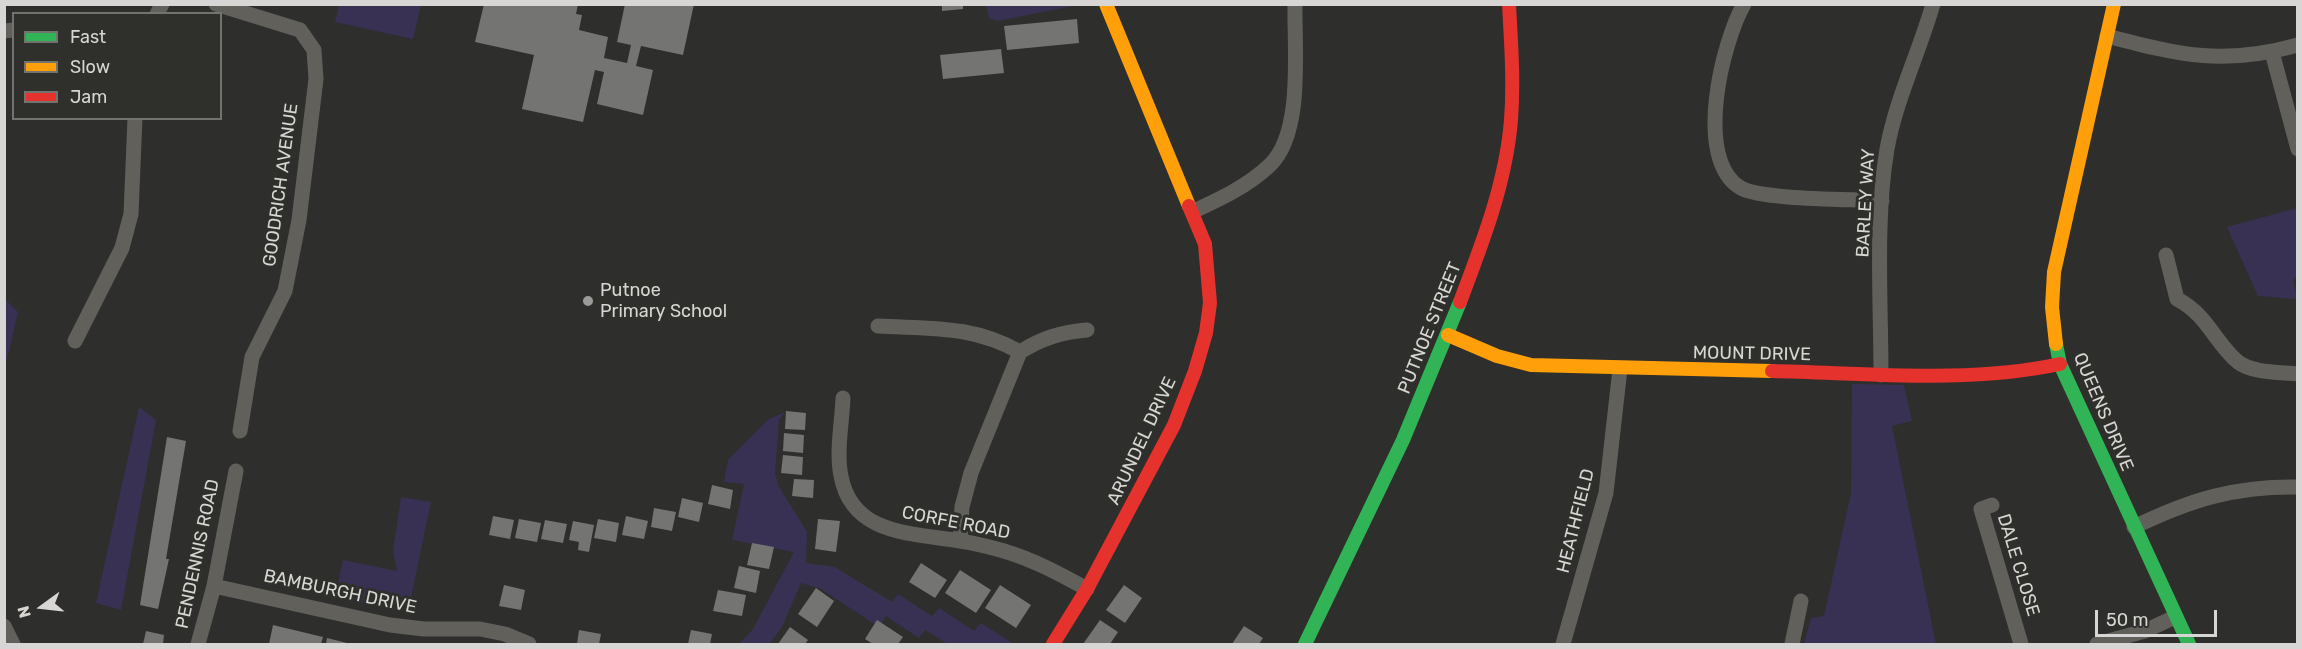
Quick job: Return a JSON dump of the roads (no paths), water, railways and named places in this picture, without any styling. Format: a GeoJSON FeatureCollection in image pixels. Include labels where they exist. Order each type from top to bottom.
{"type":"FeatureCollection","features":[{"type":"Feature","properties":{"kind":"street","name":"GOODRICH AVENUE"},"geometry":{"type":"LineString","coordinates":[[216,4],[300,30],[314,50],[316,79],[297,230],[285,291],[252,357],[240,430]]}},
{"type":"Feature","properties":{"kind":"street","name":"ARUNDEL DRIVE"},"geometry":{"type":"LineString","coordinates":[[1053,645],[1087,590],[1174,425],[1206,333],[1210,303],[1205,244],[1106,4]]}},
{"type":"Feature","properties":{"kind":"street"},"geometry":{"type":"LineString","coordinates":[[1192,212],[1251,181],[1272,163],[1286,141],[1293,117],[1295,4]]}},
{"type":"Feature","properties":{"kind":"street","name":"PUTNOE STREET"},"geometry":{"type":"LineString","coordinates":[[1305,645],[1375,504],[1448,334],[1473,269],[1503,168],[1511,111],[1509,4]]}},
{"type":"Feature","properties":{"kind":"street"},"geometry":{"type":"LineString","coordinates":[[1744,4],[1732,25],[1717,88],[1720,161],[1728,178],[1743,189],[1767,195],[1882,201]]}},
{"type":"Feature","properties":{"kind":"street","name":"BARLEY WAY"},"geometry":{"type":"LineString","coordinates":[[1881,375],[1882,201],[1887,150],[1896,112],[1933,4]]}},
{"type":"Feature","properties":{"kind":"street","name":"QUEENS DRIVE"},"geometry":{"type":"LineString","coordinates":[[2114,4],[2054,272],[2050,305],[2053,336],[2060,364],[2189,645]]}},
{"type":"Feature","properties":{"kind":"street"},"geometry":{"type":"LineString","coordinates":[[2107,36],[2164,50],[2208,57],[2239,58],[2298,45]]}},
{"type":"Feature","properties":{"kind":"street"},"geometry":{"type":"LineString","coordinates":[[2272,52],[2298,149]]}},
{"type":"Feature","properties":{"kind":"street"},"geometry":{"type":"LineString","coordinates":[[75,341],[122,248],[130,214],[135,120]]}},
{"type":"Feature","properties":{"kind":"street"},"geometry":{"type":"LineString","coordinates":[[2166,255],[2177,299],[2192,306],[2239,363],[2251,368],[2298,374]]}},
{"type":"Feature","properties":{"kind":"street"},"geometry":{"type":"LineString","coordinates":[[878,326],[975,332],[1000,340],[1020,352]]}},
{"type":"Feature","properties":{"kind":"street"},"geometry":{"type":"LineString","coordinates":[[960,541],[962,507],[970,473],[1020,352],[1039,340],[1065,332],[1087,330]]}},
{"type":"Feature","properties":{"kind":"street","name":"MOUNT DRIVE"},"geometry":{"type":"LineString","coordinates":[[1448,334],[1497,356],[1531,365],[1620,369],[1977,376],[2027,371],[2060,364]]}},
{"type":"Feature","properties":{"kind":"street","name":"HEATHFIELD"},"geometry":{"type":"LineString","coordinates":[[1563,645],[1606,493],[1620,369]]}},
{"type":"Feature","properties":{"kind":"street","name":"CORFE ROAD"},"geometry":{"type":"LineString","coordinates":[[843,398],[841,477],[850,499],[867,518],[883,528],[912,535],[960,541],[1005,552],[1051,568],[1087,590]]}},
{"type":"Feature","properties":{"kind":"street","name":"PENDENNIS ROAD"},"geometry":{"type":"LineString","coordinates":[[198,645],[214,586],[236,471]]}},
{"type":"Feature","properties":{"kind":"street"},"geometry":{"type":"LineString","coordinates":[[2134,527],[2204,497],[2242,489],[2298,487]]}},
{"type":"Feature","properties":{"kind":"street","name":"DALE CLOSE"},"geometry":{"type":"LineString","coordinates":[[1992,506],[1981,508],[2021,645]]}},
{"type":"Feature","properties":{"kind":"street","name":"BAMBURGH DRIVE"},"geometry":{"type":"LineString","coordinates":[[214,586],[390,625],[424,629],[480,629],[505,634],[529,645]]}},
{"type":"Feature","properties":{"kind":"street"},"geometry":{"type":"LineString","coordinates":[[1792,645],[1801,601]]}},
{"type":"Feature","properties":{"kind":"street"},"geometry":{"type":"LineString","coordinates":[[2097,645],[2145,631],[2175,617]]}},
{"type":"Feature","properties":{"kind":"street"},"geometry":{"type":"LineString","coordinates":[[4,626],[13,645]]}},
{"type":"Feature","properties":{"kind":"place","name":"Putnoe Primary School"},"geometry":{"type":"Point","coordinates":[588,301]}}]}
